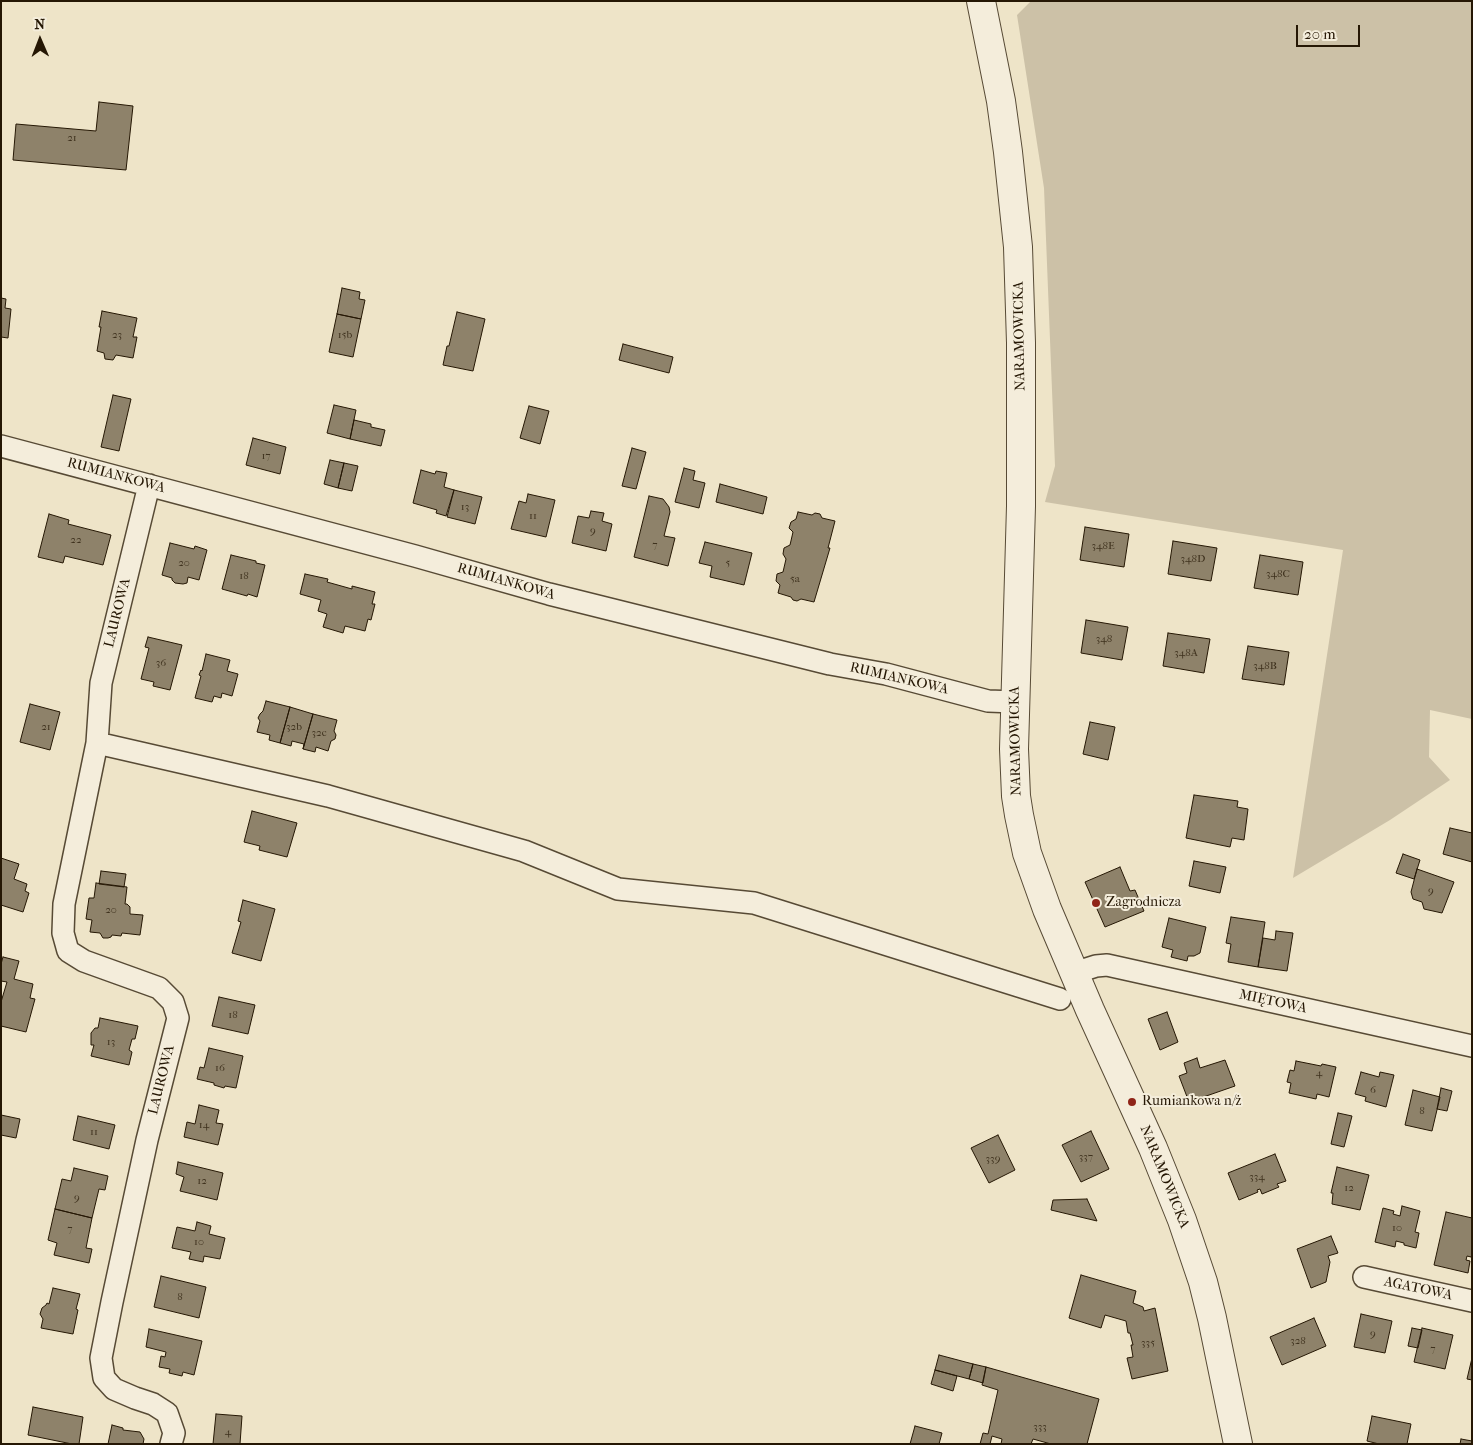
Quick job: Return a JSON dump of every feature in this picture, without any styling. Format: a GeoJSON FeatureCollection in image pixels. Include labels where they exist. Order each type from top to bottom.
{"type":"FeatureCollection","features":[{"type":"Feature","properties":{"kind":"street","name":"NARAMOWICKA"},"geometry":{"type":"LineString","coordinates":[[981,1],[1001,101],[1018,247],[1021,343],[1021,506],[1014,772],[1022,833],[1037,883],[1074,973],[1153,1148],[1191,1246],[1212,1318],[1225,1373],[1238,1444]]}},
{"type":"Feature","properties":{"kind":"street","name":"RUMIANKOWA"},"geometry":{"type":"LineString","coordinates":[[1,446],[415,556],[549,594],[830,664],[886,674],[988,701],[1015,702]]}},
{"type":"Feature","properties":{"kind":"street","name":"LAUROWA"},"geometry":{"type":"LineString","coordinates":[[149,485],[101,683],[97,744],[64,904],[63,933],[68,951],[84,961],[159,988],[173,1002],[178,1018],[147,1140],[101,1358],[104,1378],[114,1389],[153,1404],[167,1413],[174,1433],[171,1444]]}},
{"type":"Feature","properties":{"kind":"street"},"geometry":{"type":"LineString","coordinates":[[97,744],[328,796],[524,850],[618,889],[754,903],[1060,999]]}},
{"type":"Feature","properties":{"kind":"street","name":"MIĘTOWA"},"geometry":{"type":"LineString","coordinates":[[1074,973],[1096,966],[1107,965],[1472,1046]]}},
{"type":"Feature","properties":{"kind":"street","name":"AGATOWA"},"geometry":{"type":"LineString","coordinates":[[1364,1277],[1472,1301]]}},
{"type":"Feature","properties":{"kind":"shaded area"},"geometry":{"type":"Polygon","coordinates":[[[1031,1],[1472,1],[1472,719],[1430,710],[1429,757],[1450,780],[1390,820],[1293,878],[1343,550],[1045,502],[1055,466],[1044,188],[1017,15],[1031,1]]]}},
{"type":"Feature","properties":{"kind":"building"},"geometry":{"type":"Polygon","coordinates":[[[99,102],[133,106],[126,170],[13,160],[16,124],[96,131],[99,102]]]}},
{"type":"Feature","properties":{"kind":"building"},"geometry":{"type":"Polygon","coordinates":[[[342,288],[360,292],[359,299],[365,300],[361,319],[337,314],[342,288]]]}},
{"type":"Feature","properties":{"kind":"building"},"geometry":{"type":"Polygon","coordinates":[[[1,298],[6,299],[5,308],[11,309],[8,338],[1,337],[1,298]]]}},
{"type":"Feature","properties":{"kind":"building"},"geometry":{"type":"Polygon","coordinates":[[[102,311],[137,318],[133,337],[137,337],[133,358],[116,355],[113,360],[105,359],[104,353],[97,351],[102,311]]]}},
{"type":"Feature","properties":{"kind":"building"},"geometry":{"type":"Polygon","coordinates":[[[457,312],[485,319],[473,371],[443,365],[457,312]]]}},
{"type":"Feature","properties":{"kind":"building"},"geometry":{"type":"Polygon","coordinates":[[[337,314],[361,319],[353,357],[329,352],[337,314]]]}},
{"type":"Feature","properties":{"kind":"building"},"geometry":{"type":"Polygon","coordinates":[[[623,344],[673,357],[669,373],[619,360],[623,344]]]}},
{"type":"Feature","properties":{"kind":"building"},"geometry":{"type":"Polygon","coordinates":[[[113,395],[131,399],[119,451],[101,447],[113,395]]]}},
{"type":"Feature","properties":{"kind":"building"},"geometry":{"type":"Polygon","coordinates":[[[334,405],[356,410],[350,439],[327,433],[334,405]]]}},
{"type":"Feature","properties":{"kind":"building"},"geometry":{"type":"Polygon","coordinates":[[[529,406],[549,411],[540,444],[520,438],[529,406]]]}},
{"type":"Feature","properties":{"kind":"building"},"geometry":{"type":"Polygon","coordinates":[[[354,420],[385,430],[381,446],[350,439],[354,420]]]}},
{"type":"Feature","properties":{"kind":"building"},"geometry":{"type":"Polygon","coordinates":[[[253,438],[286,447],[280,474],[246,465],[253,438]]]}},
{"type":"Feature","properties":{"kind":"building"},"geometry":{"type":"Polygon","coordinates":[[[632,448],[646,452],[636,489],[622,486],[632,448]]]}},
{"type":"Feature","properties":{"kind":"building"},"geometry":{"type":"Polygon","coordinates":[[[330,460],[344,463],[338,488],[324,484],[330,460]]]}},
{"type":"Feature","properties":{"kind":"building"},"geometry":{"type":"Polygon","coordinates":[[[344,463],[358,466],[352,491],[338,488],[344,463]]]}},
{"type":"Feature","properties":{"kind":"building"},"geometry":{"type":"Polygon","coordinates":[[[684,468],[695,471],[693,480],[705,483],[699,508],[675,502],[684,468]]]}},
{"type":"Feature","properties":{"kind":"building"},"geometry":{"type":"Polygon","coordinates":[[[421,470],[435,474],[436,471],[447,473],[444,487],[454,490],[446,516],[436,513],[437,510],[413,503],[421,470]]]}},
{"type":"Feature","properties":{"kind":"building"},"geometry":{"type":"Polygon","coordinates":[[[720,484],[767,497],[763,514],[716,502],[720,484]]]}},
{"type":"Feature","properties":{"kind":"building"},"geometry":{"type":"Polygon","coordinates":[[[454,490],[482,497],[475,524],[447,517],[454,490]]]}},
{"type":"Feature","properties":{"kind":"building"},"geometry":{"type":"Polygon","coordinates":[[[528,494],[555,500],[546,537],[511,529],[519,501],[526,503],[528,494]]]}},
{"type":"Feature","properties":{"kind":"building"},"geometry":{"type":"Polygon","coordinates":[[[649,496],[663,499],[669,507],[670,512],[664,536],[675,538],[668,566],[634,557],[649,496]]]}},
{"type":"Feature","properties":{"kind":"building"},"geometry":{"type":"Polygon","coordinates":[[[591,511],[604,513],[602,521],[612,524],[606,551],[572,543],[578,516],[589,518],[591,511]]]}},
{"type":"Feature","properties":{"kind":"building"},"geometry":{"type":"Polygon","coordinates":[[[798,512],[812,515],[815,513],[820,514],[822,518],[835,521],[828,548],[830,548],[814,602],[801,599],[793,600],[791,597],[778,593],[780,585],[776,581],[777,574],[783,572],[786,559],[783,554],[784,548],[790,545],[793,532],[789,528],[791,522],[796,519],[798,512]]]}},
{"type":"Feature","properties":{"kind":"building"},"geometry":{"type":"Polygon","coordinates":[[[49,514],[69,520],[68,524],[111,535],[103,565],[65,556],[63,563],[38,557],[49,514]]]}},
{"type":"Feature","properties":{"kind":"building"},"geometry":{"type":"Polygon","coordinates":[[[1085,527],[1129,534],[1124,567],[1080,560],[1085,527]]]}},
{"type":"Feature","properties":{"kind":"building"},"geometry":{"type":"Polygon","coordinates":[[[1173,541],[1217,548],[1211,581],[1168,574],[1173,541]]]}},
{"type":"Feature","properties":{"kind":"building"},"geometry":{"type":"Polygon","coordinates":[[[705,542],[752,553],[744,585],[710,577],[712,566],[699,563],[705,542]]]}},
{"type":"Feature","properties":{"kind":"building"},"geometry":{"type":"Polygon","coordinates":[[[170,543],[194,549],[195,546],[207,550],[199,580],[188,577],[187,583],[175,583],[172,578],[162,575],[170,543]]]}},
{"type":"Feature","properties":{"kind":"building"},"geometry":{"type":"Polygon","coordinates":[[[231,555],[265,565],[257,597],[222,589],[231,555]]]}},
{"type":"Feature","properties":{"kind":"building"},"geometry":{"type":"Polygon","coordinates":[[[1260,555],[1303,562],[1298,595],[1254,588],[1260,555]]]}},
{"type":"Feature","properties":{"kind":"building"},"geometry":{"type":"Polygon","coordinates":[[[305,574],[328,579],[327,582],[352,589],[352,586],[375,592],[372,604],[375,604],[371,620],[368,619],[365,631],[345,626],[343,633],[323,627],[327,614],[318,611],[321,600],[300,594],[305,574]]]}},
{"type":"Feature","properties":{"kind":"building"},"geometry":{"type":"Polygon","coordinates":[[[1086,620],[1128,627],[1122,660],[1081,653],[1086,620]]]}},
{"type":"Feature","properties":{"kind":"building"},"geometry":{"type":"Polygon","coordinates":[[[1168,633],[1210,639],[1204,673],[1163,666],[1168,633]]]}},
{"type":"Feature","properties":{"kind":"building"},"geometry":{"type":"Polygon","coordinates":[[[148,637],[182,645],[170,690],[153,686],[154,682],[141,679],[149,648],[145,647],[148,637]]]}},
{"type":"Feature","properties":{"kind":"building"},"geometry":{"type":"Polygon","coordinates":[[[1248,646],[1289,652],[1284,685],[1242,679],[1248,646]]]}},
{"type":"Feature","properties":{"kind":"building"},"geometry":{"type":"Polygon","coordinates":[[[206,654],[230,660],[227,671],[238,674],[232,696],[222,693],[221,698],[214,696],[212,702],[195,698],[201,676],[199,675],[202,671],[206,654]]]}},
{"type":"Feature","properties":{"kind":"building"},"geometry":{"type":"Polygon","coordinates":[[[266,701],[290,707],[280,743],[269,740],[270,735],[257,732],[260,721],[258,718],[263,711],[266,701]]]}},
{"type":"Feature","properties":{"kind":"building"},"geometry":{"type":"Polygon","coordinates":[[[30,704],[60,712],[50,750],[20,742],[30,704]]]}},
{"type":"Feature","properties":{"kind":"building"},"geometry":{"type":"Polygon","coordinates":[[[290,707],[313,714],[303,749],[304,744],[292,741],[291,746],[280,743],[290,707]]]}},
{"type":"Feature","properties":{"kind":"building"},"geometry":{"type":"Polygon","coordinates":[[[313,714],[337,720],[334,731],[335,739],[331,741],[328,751],[316,747],[315,752],[303,749],[313,714]]]}},
{"type":"Feature","properties":{"kind":"building"},"geometry":{"type":"Polygon","coordinates":[[[1090,722],[1115,727],[1108,760],[1083,754],[1090,722]]]}},
{"type":"Feature","properties":{"kind":"building"},"geometry":{"type":"Polygon","coordinates":[[[1194,795],[1238,801],[1237,807],[1248,809],[1244,840],[1232,838],[1230,847],[1186,838],[1194,795]]]}},
{"type":"Feature","properties":{"kind":"building"},"geometry":{"type":"Polygon","coordinates":[[[252,811],[297,823],[287,857],[259,850],[260,846],[244,842],[252,811]]]}},
{"type":"Feature","properties":{"kind":"building"},"geometry":{"type":"Polygon","coordinates":[[[1450,828],[1472,833],[1472,862],[1443,854],[1450,828]]]}},
{"type":"Feature","properties":{"kind":"building"},"geometry":{"type":"Polygon","coordinates":[[[1403,854],[1420,860],[1414,879],[1396,873],[1403,854]]]}},
{"type":"Feature","properties":{"kind":"building"},"geometry":{"type":"Polygon","coordinates":[[[1,858],[19,864],[14,879],[27,884],[25,891],[29,893],[23,912],[1,905],[1,858]]]}},
{"type":"Feature","properties":{"kind":"building"},"geometry":{"type":"Polygon","coordinates":[[[1194,861],[1226,867],[1220,893],[1189,886],[1194,861]]]}},
{"type":"Feature","properties":{"kind":"building"},"geometry":{"type":"Polygon","coordinates":[[[1120,867],[1130,891],[1135,890],[1144,911],[1105,927],[1085,882],[1120,867]]]}},
{"type":"Feature","properties":{"kind":"building"},"geometry":{"type":"Polygon","coordinates":[[[1417,869],[1454,882],[1442,913],[1424,909],[1422,902],[1413,899],[1411,892],[1417,869]]]}},
{"type":"Feature","properties":{"kind":"building"},"geometry":{"type":"Polygon","coordinates":[[[101,871],[126,874],[124,887],[99,884],[101,871]]]}},
{"type":"Feature","properties":{"kind":"building"},"geometry":{"type":"Polygon","coordinates":[[[96,883],[127,887],[125,904],[130,907],[130,914],[143,915],[140,935],[122,933],[121,936],[112,935],[108,938],[103,938],[100,933],[90,932],[92,920],[86,919],[89,898],[94,898],[96,883]]]}},
{"type":"Feature","properties":{"kind":"building"},"geometry":{"type":"Polygon","coordinates":[[[243,900],[275,909],[261,961],[232,953],[241,922],[238,921],[243,900]]]}},
{"type":"Feature","properties":{"kind":"building"},"geometry":{"type":"Polygon","coordinates":[[[1231,917],[1265,922],[1258,967],[1228,962],[1231,944],[1226,943],[1231,917]]]}},
{"type":"Feature","properties":{"kind":"building"},"geometry":{"type":"Polygon","coordinates":[[[1169,918],[1206,927],[1200,953],[1188,956],[1187,961],[1171,957],[1173,950],[1162,947],[1169,918]]]}},
{"type":"Feature","properties":{"kind":"building"},"geometry":{"type":"Polygon","coordinates":[[[1276,931],[1293,933],[1287,971],[1258,967],[1263,938],[1275,940],[1276,931]]]}},
{"type":"Feature","properties":{"kind":"building"},"geometry":{"type":"Polygon","coordinates":[[[3,957],[19,961],[14,979],[33,984],[30,998],[35,999],[26,1032],[1,1026],[1,1002],[7,982],[1,981],[3,957]]]}},
{"type":"Feature","properties":{"kind":"building"},"geometry":{"type":"Polygon","coordinates":[[[219,997],[255,1005],[248,1034],[212,1026],[219,997]]]}},
{"type":"Feature","properties":{"kind":"building"},"geometry":{"type":"Polygon","coordinates":[[[1167,1012],[1178,1042],[1160,1050],[1148,1019],[1167,1012]]]}},
{"type":"Feature","properties":{"kind":"building"},"geometry":{"type":"Polygon","coordinates":[[[100,1018],[138,1026],[135,1039],[132,1039],[129,1050],[132,1052],[129,1065],[91,1056],[94,1045],[91,1045],[91,1033],[95,1028],[98,1028],[100,1018]]]}},
{"type":"Feature","properties":{"kind":"building"},"geometry":{"type":"Polygon","coordinates":[[[209,1048],[243,1056],[236,1088],[225,1086],[224,1088],[214,1085],[214,1083],[197,1079],[200,1067],[204,1068],[209,1048]]]}},
{"type":"Feature","properties":{"kind":"building"},"geometry":{"type":"Polygon","coordinates":[[[1197,1058],[1200,1068],[1225,1060],[1235,1086],[1189,1102],[1179,1076],[1187,1073],[1184,1063],[1197,1058]]]}},
{"type":"Feature","properties":{"kind":"building"},"geometry":{"type":"Polygon","coordinates":[[[1296,1061],[1336,1067],[1329,1097],[1317,1094],[1316,1099],[1289,1093],[1291,1083],[1287,1082],[1290,1070],[1294,1071],[1296,1061]]]}},
{"type":"Feature","properties":{"kind":"building"},"geometry":{"type":"Polygon","coordinates":[[[1361,1072],[1379,1077],[1380,1072],[1394,1075],[1386,1107],[1365,1101],[1366,1097],[1355,1094],[1361,1072]]]}},
{"type":"Feature","properties":{"kind":"building"},"geometry":{"type":"Polygon","coordinates":[[[1441,1088],[1452,1091],[1447,1111],[1437,1109],[1441,1088]]]}},
{"type":"Feature","properties":{"kind":"building"},"geometry":{"type":"Polygon","coordinates":[[[1413,1090],[1440,1097],[1432,1131],[1405,1125],[1413,1090]]]}},
{"type":"Feature","properties":{"kind":"building"},"geometry":{"type":"Polygon","coordinates":[[[199,1105],[219,1110],[216,1123],[223,1124],[218,1145],[184,1137],[187,1122],[195,1124],[199,1105]]]}},
{"type":"Feature","properties":{"kind":"building"},"geometry":{"type":"Polygon","coordinates":[[[1338,1113],[1352,1116],[1344,1147],[1331,1144],[1338,1113]]]}},
{"type":"Feature","properties":{"kind":"building"},"geometry":{"type":"Polygon","coordinates":[[[1,1115],[20,1119],[16,1138],[1,1135],[1,1115]]]}},
{"type":"Feature","properties":{"kind":"building"},"geometry":{"type":"Polygon","coordinates":[[[78,1116],[115,1125],[109,1149],[73,1140],[78,1116]]]}},
{"type":"Feature","properties":{"kind":"building"},"geometry":{"type":"Polygon","coordinates":[[[1091,1131],[1109,1169],[1081,1182],[1062,1145],[1091,1131]]]}},
{"type":"Feature","properties":{"kind":"building"},"geometry":{"type":"Polygon","coordinates":[[[998,1135],[1015,1170],[989,1183],[971,1148],[998,1135]]]}},
{"type":"Feature","properties":{"kind":"building"},"geometry":{"type":"Polygon","coordinates":[[[1275,1154],[1286,1181],[1277,1184],[1279,1187],[1262,1194],[1260,1189],[1257,1190],[1258,1192],[1239,1200],[1228,1173],[1275,1154]]]}},
{"type":"Feature","properties":{"kind":"building"},"geometry":{"type":"Polygon","coordinates":[[[178,1162],[223,1173],[217,1200],[180,1191],[184,1177],[176,1174],[178,1162]]]}},
{"type":"Feature","properties":{"kind":"building"},"geometry":{"type":"Polygon","coordinates":[[[1337,1167],[1369,1175],[1360,1210],[1332,1204],[1333,1193],[1331,1193],[1337,1167]]]}},
{"type":"Feature","properties":{"kind":"building"},"geometry":{"type":"Polygon","coordinates":[[[74,1168],[108,1176],[105,1190],[99,1189],[92,1218],[55,1209],[62,1179],[71,1181],[74,1168]]]}},
{"type":"Feature","properties":{"kind":"building"},"geometry":{"type":"Polygon","coordinates":[[[1087,1199],[1097,1221],[1051,1210],[1053,1200],[1087,1199]]]}},
{"type":"Feature","properties":{"kind":"building"},"geometry":{"type":"Polygon","coordinates":[[[1402,1206],[1420,1211],[1415,1232],[1419,1233],[1416,1248],[1396,1241],[1395,1247],[1375,1242],[1383,1208],[1394,1211],[1393,1214],[1400,1216],[1402,1206]]]}},
{"type":"Feature","properties":{"kind":"building"},"geometry":{"type":"Polygon","coordinates":[[[55,1209],[92,1218],[86,1248],[92,1249],[89,1263],[54,1255],[57,1243],[48,1240],[55,1209]]]}},
{"type":"Feature","properties":{"kind":"building"},"geometry":{"type":"Polygon","coordinates":[[[1446,1212],[1472,1218],[1472,1255],[1471,1257],[1467,1256],[1466,1260],[1470,1261],[1468,1273],[1434,1265],[1446,1212]]]}},
{"type":"Feature","properties":{"kind":"building"},"geometry":{"type":"Polygon","coordinates":[[[197,1222],[211,1226],[209,1234],[225,1238],[220,1259],[204,1256],[203,1262],[189,1259],[191,1252],[172,1248],[177,1227],[195,1231],[197,1222]]]}},
{"type":"Feature","properties":{"kind":"building"},"geometry":{"type":"Polygon","coordinates":[[[1331,1236],[1338,1253],[1328,1256],[1330,1262],[1326,1282],[1311,1288],[1297,1249],[1331,1236]]]}},
{"type":"Feature","properties":{"kind":"building"},"geometry":{"type":"Polygon","coordinates":[[[1081,1275],[1136,1291],[1133,1303],[1143,1307],[1144,1311],[1155,1308],[1168,1371],[1132,1379],[1127,1358],[1133,1357],[1131,1345],[1133,1345],[1126,1321],[1105,1315],[1101,1328],[1069,1318],[1081,1275]]]}},
{"type":"Feature","properties":{"kind":"building"},"geometry":{"type":"Polygon","coordinates":[[[161,1276],[206,1287],[199,1318],[154,1307],[161,1276]]]}},
{"type":"Feature","properties":{"kind":"building"},"geometry":{"type":"Polygon","coordinates":[[[53,1288],[80,1294],[73,1334],[41,1328],[43,1319],[40,1314],[42,1308],[47,1303],[49,1304],[53,1288]]]}},
{"type":"Feature","properties":{"kind":"building"},"geometry":{"type":"Polygon","coordinates":[[[1361,1314],[1392,1321],[1385,1353],[1354,1347],[1361,1314]]]}},
{"type":"Feature","properties":{"kind":"building"},"geometry":{"type":"Polygon","coordinates":[[[1314,1318],[1326,1346],[1282,1365],[1270,1337],[1314,1318]]]}},
{"type":"Feature","properties":{"kind":"building"},"geometry":{"type":"Polygon","coordinates":[[[1412,1328],[1422,1330],[1418,1348],[1408,1346],[1412,1328]]]}},
{"type":"Feature","properties":{"kind":"building"},"geometry":{"type":"Polygon","coordinates":[[[1422,1328],[1453,1335],[1445,1369],[1414,1362],[1422,1328]]]}},
{"type":"Feature","properties":{"kind":"building"},"geometry":{"type":"Polygon","coordinates":[[[149,1329],[202,1341],[194,1375],[183,1372],[182,1376],[169,1373],[170,1369],[159,1367],[161,1356],[165,1357],[166,1352],[146,1347],[149,1329]]]}},
{"type":"Feature","properties":{"kind":"building"},"geometry":{"type":"Polygon","coordinates":[[[939,1355],[973,1364],[969,1379],[935,1370],[939,1355]]]}},
{"type":"Feature","properties":{"kind":"building"},"geometry":{"type":"Polygon","coordinates":[[[1472,1358],[1472,1380],[1467,1379],[1472,1358]]]}},
{"type":"Feature","properties":{"kind":"building"},"geometry":{"type":"Polygon","coordinates":[[[973,1364],[986,1367],[983,1383],[969,1379],[973,1364]]]}},
{"type":"Feature","properties":{"kind":"building"},"geometry":{"type":"Polygon","coordinates":[[[986,1367],[1099,1399],[1087,1444],[1051,1444],[1033,1439],[1031,1444],[1001,1444],[1002,1439],[992,1436],[990,1444],[980,1444],[983,1433],[988,1434],[998,1390],[982,1385],[986,1367]]]}},
{"type":"Feature","properties":{"kind":"building"},"geometry":{"type":"Polygon","coordinates":[[[935,1370],[957,1376],[953,1391],[931,1384],[935,1370]]]}},
{"type":"Feature","properties":{"kind":"building"},"geometry":{"type":"Polygon","coordinates":[[[33,1407],[83,1417],[79,1444],[28,1435],[33,1407]]]}},
{"type":"Feature","properties":{"kind":"building"},"geometry":{"type":"Polygon","coordinates":[[[216,1414],[242,1416],[240,1444],[213,1444],[216,1414]]]}},
{"type":"Feature","properties":{"kind":"building"},"geometry":{"type":"Polygon","coordinates":[[[1372,1416],[1411,1424],[1407,1444],[1379,1444],[1367,1441],[1372,1416]]]}},
{"type":"Feature","properties":{"kind":"building"},"geometry":{"type":"Polygon","coordinates":[[[112,1425],[123,1428],[123,1430],[140,1432],[144,1439],[143,1444],[108,1444],[112,1425]]]}},
{"type":"Feature","properties":{"kind":"building"},"geometry":{"type":"Polygon","coordinates":[[[915,1426],[942,1433],[939,1444],[910,1444],[915,1426]]]}},
{"type":"Feature","properties":{"kind":"building"},"geometry":{"type":"Polygon","coordinates":[[[1461,1439],[1472,1441],[1472,1444],[1460,1444],[1461,1439]]]}},
{"type":"Feature","properties":{"kind":"place","name":"Zagrodnicza"},"geometry":{"type":"Point","coordinates":[1096,903]}},
{"type":"Feature","properties":{"kind":"place","name":"Rumiankowa n/ż"},"geometry":{"type":"Point","coordinates":[1132,1102]}}]}
